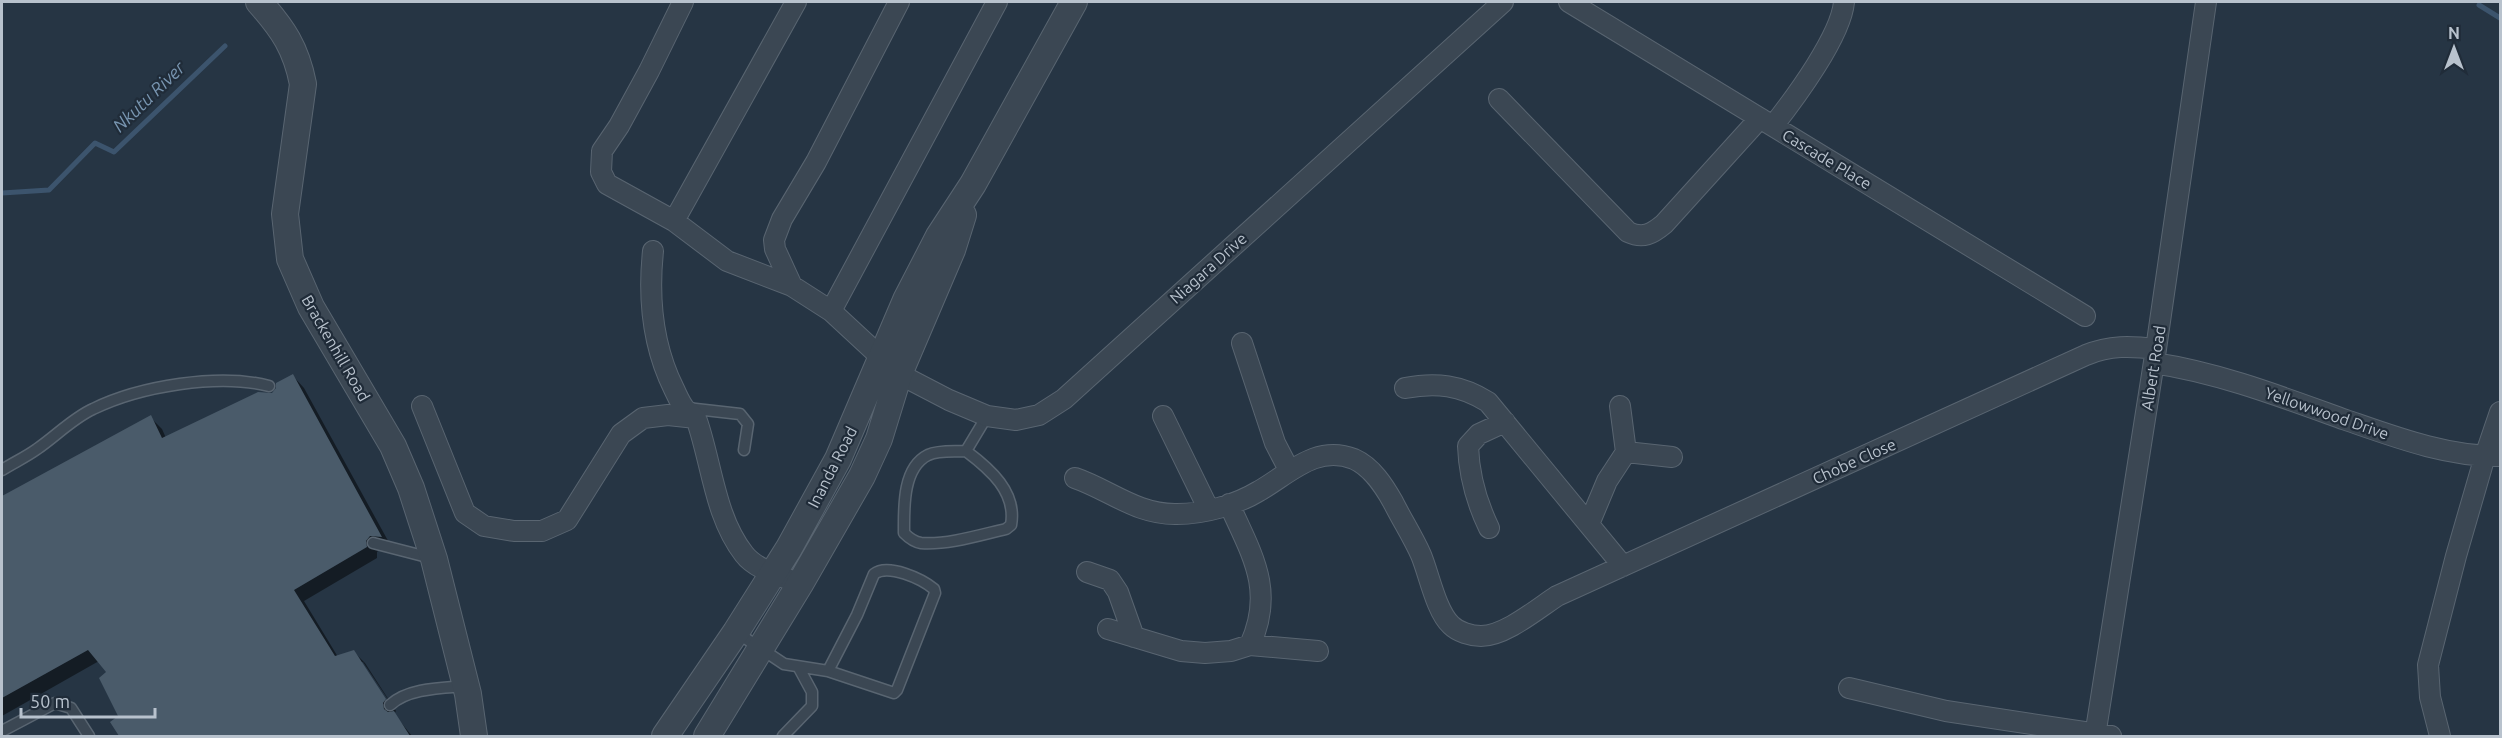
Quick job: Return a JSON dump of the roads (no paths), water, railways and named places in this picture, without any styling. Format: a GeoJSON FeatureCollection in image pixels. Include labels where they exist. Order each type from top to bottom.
{"type":"FeatureCollection","features":[{"type":"Feature","properties":{"kind":"street","name":"Brackenhill Road"},"geometry":{"type":"LineString","coordinates":[[259,2],[291,44],[300,65],[303,84],[285,214],[290,259],[310,307],[393,446],[421,514],[467,690],[474,736]]}},
{"type":"Feature","properties":{"kind":"street","name":"Niagara Drive"},"geometry":{"type":"LineString","coordinates":[[683,2],[649,71],[619,126],[602,151],[601,172],[607,184],[674,221],[728,261],[792,286],[831,311],[890,366],[949,400],[987,416],[1016,420],[1039,415],[1064,399],[1503,2]]}},
{"type":"Feature","properties":{"kind":"street"},"geometry":{"type":"LineString","coordinates":[[674,221],[796,2]]}},
{"type":"Feature","properties":{"kind":"street"},"geometry":{"type":"LineString","coordinates":[[792,286],[775,249],[774,240],[782,219],[816,162],[899,2]]}},
{"type":"Feature","properties":{"kind":"street"},"geometry":{"type":"LineString","coordinates":[[831,311],[998,2]]}},
{"type":"Feature","properties":{"kind":"street","name":"Inanda Road"},"geometry":{"type":"LineString","coordinates":[[707,736],[800,584],[862,476],[875,448],[890,366],[906,300],[939,236],[973,184],[1074,2]]}},
{"type":"Feature","properties":{"kind":"street","name":"Cascade Place"},"geometry":{"type":"LineString","coordinates":[[1569,2],[2085,316]]}},
{"type":"Feature","properties":{"kind":"street"},"geometry":{"type":"LineString","coordinates":[[1499,99],[1628,232],[1636,236],[1653,233],[1766,122],[1788,106],[1839,24],[1844,2]]}},
{"type":"Feature","properties":{"kind":"street","name":"Albert Road"},"geometry":{"type":"LineString","coordinates":[[1849,688],[1946,711],[2101,736],[2206,2]]}},
{"type":"Feature","properties":{"kind":"street"},"geometry":{"type":"LineString","coordinates":[[653,251],[650,275],[652,321],[659,352],[690,412],[731,533],[745,556],[756,566],[800,584]]}},
{"type":"Feature","properties":{"kind":"street"},"geometry":{"type":"LineString","coordinates":[[1242,343],[1275,443],[1288,470]]}},
{"type":"Feature","properties":{"kind":"street","name":"Chobe Close"},"geometry":{"type":"LineString","coordinates":[[1075,478],[1139,508],[1177,514],[1209,510],[1229,504],[1259,491],[1288,470],[1309,459],[1331,455],[1354,459],[1372,471],[1387,492],[1420,553],[1444,615],[1452,626],[1465,633],[1480,636],[1497,633],[1557,596],[2086,354],[2116,346],[2155,356]]}},
{"type":"Feature","properties":{"kind":"street","name":"Yellowwood Drive"},"geometry":{"type":"LineString","coordinates":[[2155,356],[2188,369],[2234,380],[2390,435],[2442,449],[2493,456]]}},
{"type":"Feature","properties":{"kind":"street","name":"Inanda Road"},"geometry":{"type":"LineString","coordinates":[[665,736],[774,572],[890,366]]}},
{"type":"Feature","properties":{"kind":"street"},"geometry":{"type":"LineString","coordinates":[[1405,387],[1430,383],[1461,389],[1488,402],[1623,566]]}},
{"type":"Feature","properties":{"kind":"street"},"geometry":{"type":"LineString","coordinates":[[422,406],[465,513],[484,526],[514,531],[542,531],[567,520],[621,434],[643,418],[690,412]]}},
{"type":"Feature","properties":{"kind":"street"},"geometry":{"type":"LineString","coordinates":[[1589,524],[1607,481],[1626,452],[1620,406]]}},
{"type":"Feature","properties":{"kind":"street"},"geometry":{"type":"LineString","coordinates":[[2440,736],[2430,697],[2428,665],[2493,456],[2500,412]]}},
{"type":"Feature","properties":{"kind":"street"},"geometry":{"type":"LineString","coordinates":[[1163,416],[1209,510]]}},
{"type":"Feature","properties":{"kind":"street"},"geometry":{"type":"LineString","coordinates":[[1489,528],[1475,499],[1468,446],[1479,434],[1505,422]]}},
{"type":"Feature","properties":{"kind":"street"},"geometry":{"type":"LineString","coordinates":[[1626,452],[1672,457]]}},
{"type":"Feature","properties":{"kind":"street"},"geometry":{"type":"LineString","coordinates":[[1229,504],[1259,572],[1262,594],[1261,613],[1250,645]]}},
{"type":"Feature","properties":{"kind":"street"},"geometry":{"type":"LineString","coordinates":[[1087,572],[1110,580],[1118,592],[1134,637]]}},
{"type":"Feature","properties":{"kind":"street"},"geometry":{"type":"LineString","coordinates":[[1108,629],[1162,646],[1205,653],[1231,651],[1250,645],[1318,651]]}},
{"type":"Feature","properties":{"kind":"street","name":"Brackenhill Road"},"geometry":{"type":"LineString","coordinates":[[467,690],[490,736]]}},
{"type":"Feature","properties":{"kind":"lane"},"geometry":{"type":"LineString","coordinates":[[2,470],[37,449],[93,409],[115,401],[177,385],[211,380],[234,380],[268,386]]}},
{"type":"Feature","properties":{"kind":"lane"},"geometry":{"type":"LineString","coordinates":[[690,412],[740,414],[748,424],[744,450]]}},
{"type":"Feature","properties":{"kind":"lane"},"geometry":{"type":"LineString","coordinates":[[966,451],[987,416]]}},
{"type":"Feature","properties":{"kind":"lane"},"geometry":{"type":"LineString","coordinates":[[966,451],[983,464],[1004,489],[1012,509],[1011,525],[1006,529],[951,540],[919,543],[910,539],[904,533],[904,499],[916,465],[930,454],[966,451]]}},
{"type":"Feature","properties":{"kind":"lane"},"geometry":{"type":"LineString","coordinates":[[377,541],[393,548],[434,559]]}},
{"type":"Feature","properties":{"kind":"lane"},"geometry":{"type":"LineString","coordinates":[[736,632],[784,664],[828,671],[894,693],[928,610],[934,589],[905,574],[886,570],[874,574],[857,615],[828,671]]}},
{"type":"Feature","properties":{"kind":"lane"},"geometry":{"type":"LineString","coordinates":[[783,736],[812,706],[812,692],[799,668]]}},
{"type":"Feature","properties":{"kind":"lane"},"geometry":{"type":"LineString","coordinates":[[390,705],[402,697],[421,691],[467,690]]}},
{"type":"Feature","properties":{"kind":"lane"},"geometry":{"type":"LineString","coordinates":[[2,731],[55,703],[71,708],[89,736]]}},
{"type":"Feature","properties":{"kind":"waterway"},"geometry":{"type":"LineString","coordinates":[[2479,5],[2500,18]]}},
{"type":"Feature","properties":{"kind":"waterway","name":"Nkutu River"},"geometry":{"type":"LineString","coordinates":[[2,193],[49,190],[95,143],[114,152],[225,46]]}}]}
